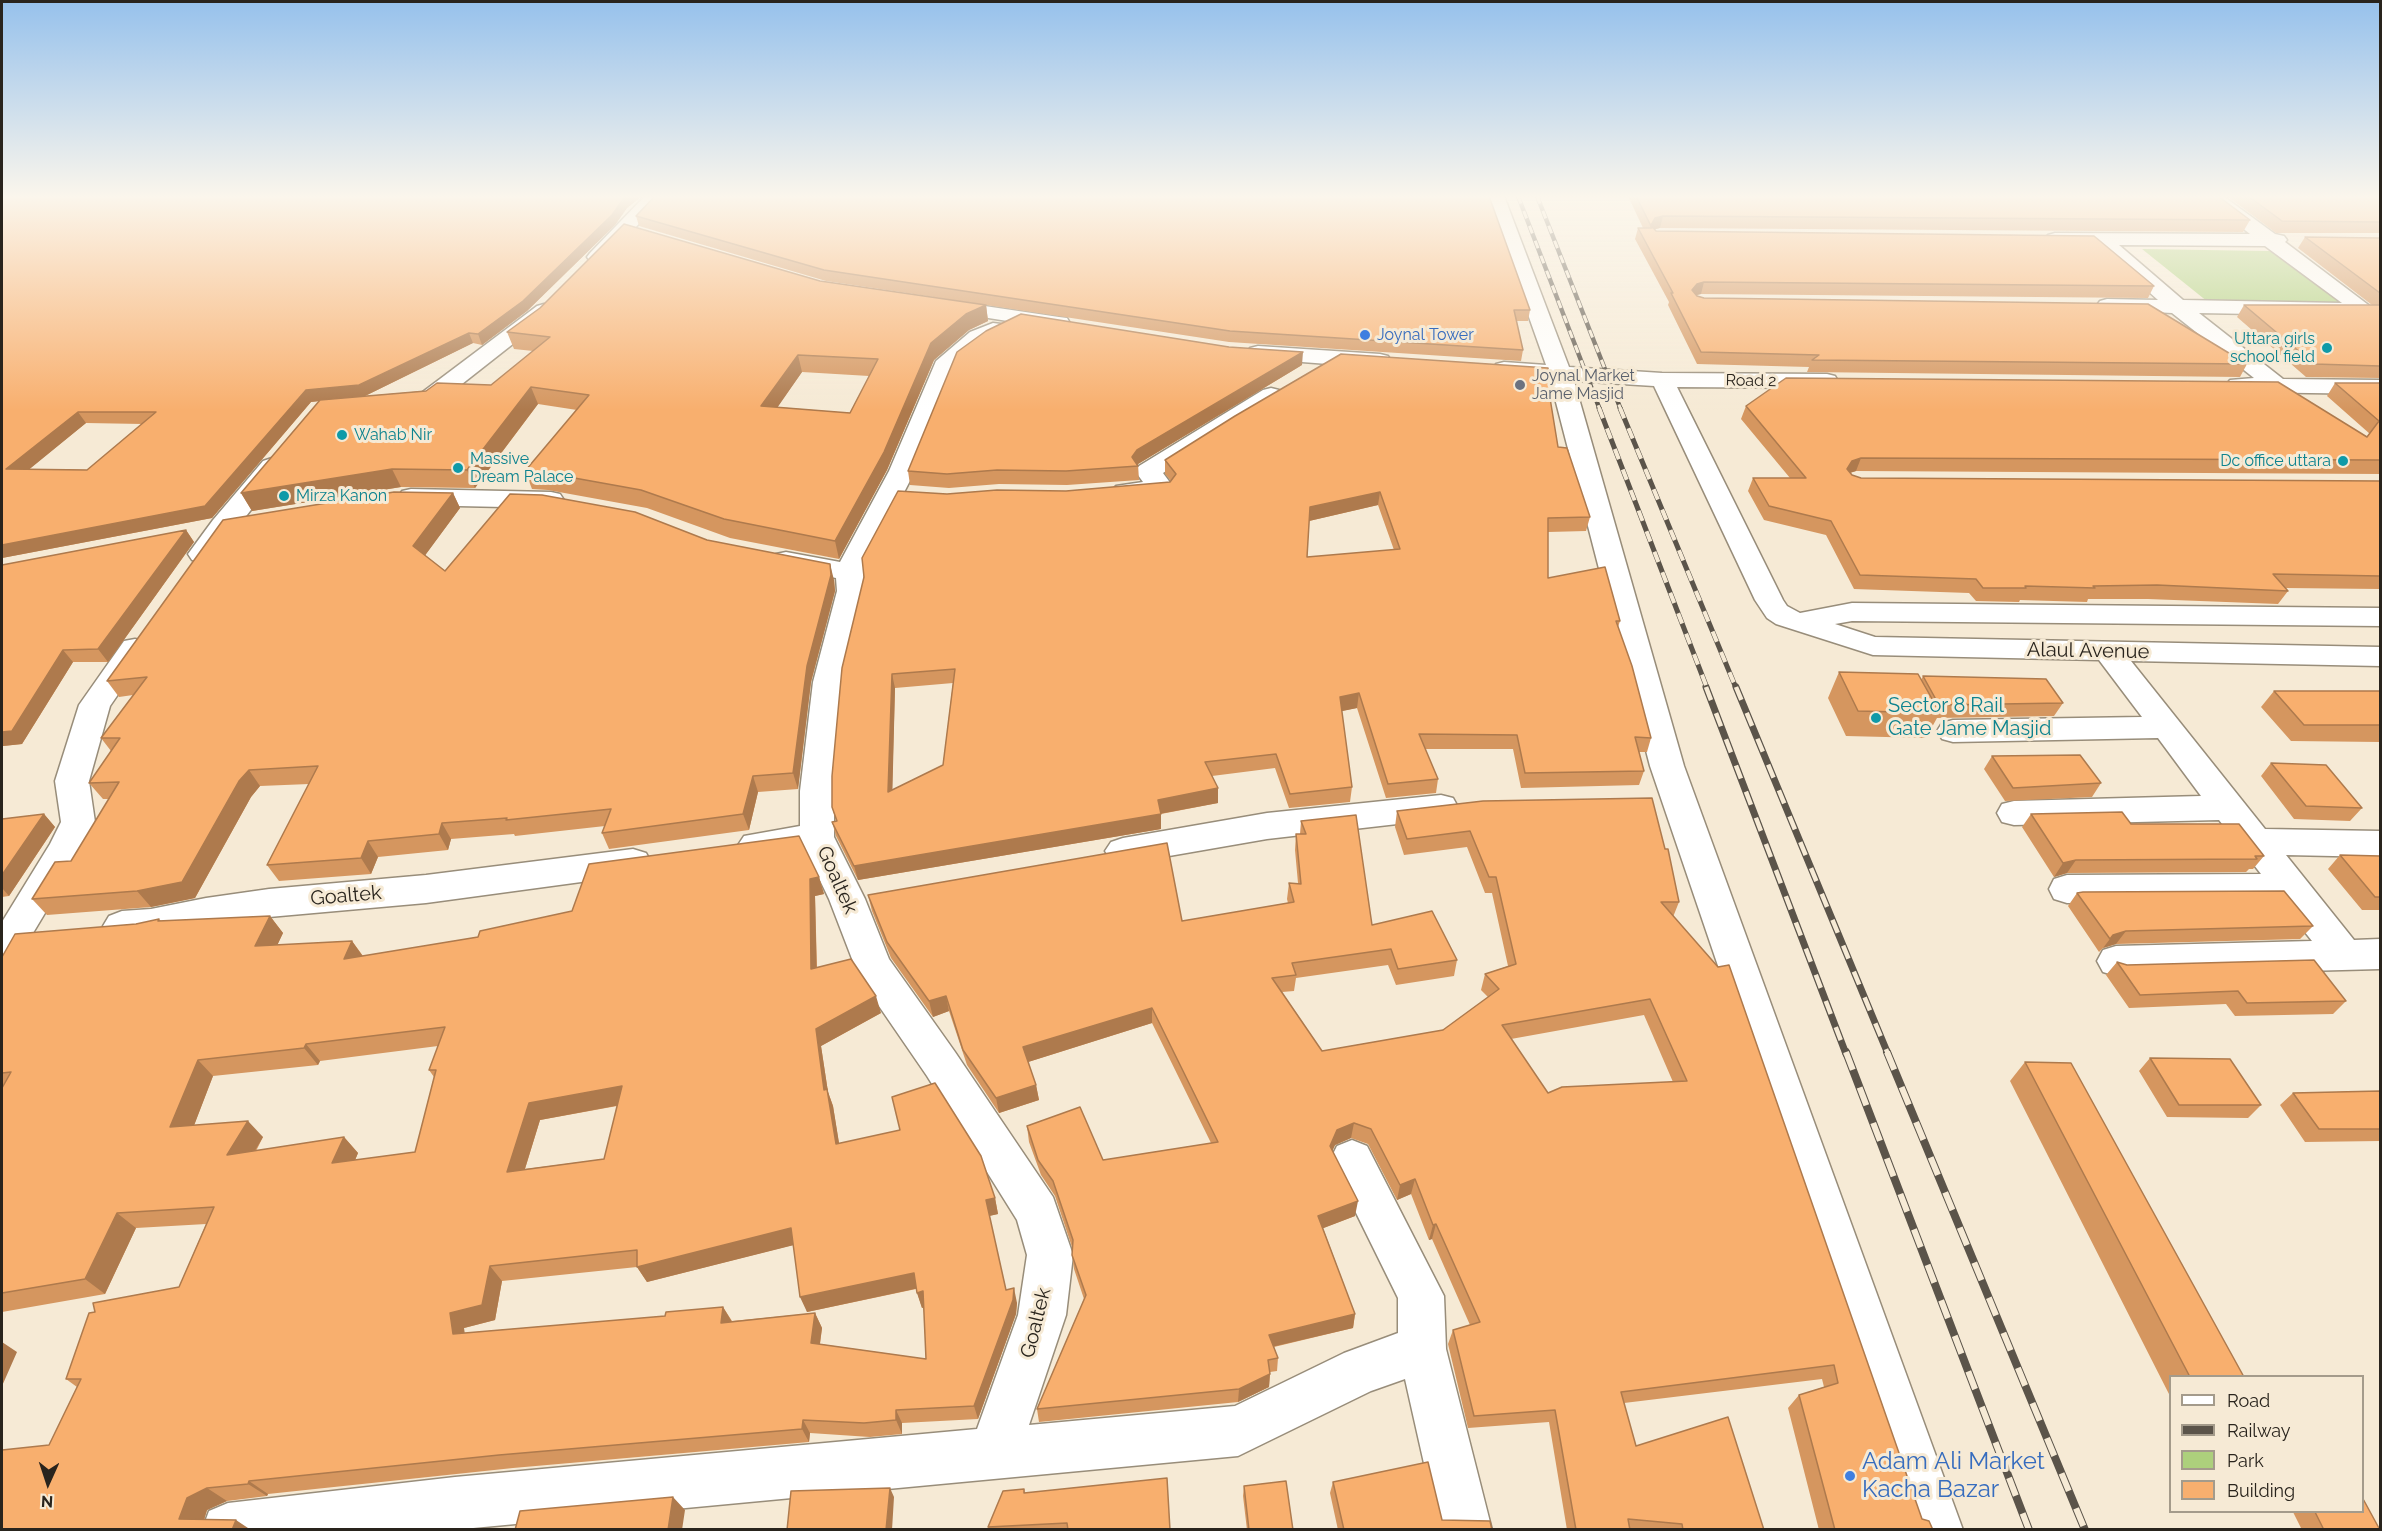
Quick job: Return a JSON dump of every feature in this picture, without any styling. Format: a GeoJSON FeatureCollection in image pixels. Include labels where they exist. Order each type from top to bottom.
{"type":"FeatureCollection","features":[{"type":"Feature","properties":{"kind":"street"},"geometry":{"type":"LineString","coordinates":[[1521,267],[1560,373],[1667,765],[1937,1530]]}},
{"type":"Feature","properties":{"kind":"street"},"geometry":{"type":"LineString","coordinates":[[2132,267],[2278,386]]}},
{"type":"Feature","properties":{"kind":"street"},"geometry":{"type":"LineString","coordinates":[[2082,305],[2364,310],[2306,267]]}},
{"type":"Feature","properties":{"kind":"street"},"geometry":{"type":"LineString","coordinates":[[391,404],[426,401],[536,318],[560,294]]}},
{"type":"Feature","properties":{"kind":"street"},"geometry":{"type":"LineString","coordinates":[[927,303],[1083,326]]}},
{"type":"Feature","properties":{"kind":"street"},"geometry":{"type":"LineString","coordinates":[[817,837],[817,791],[828,682],[851,591],[849,572],[902,471],[947,361],[978,337],[1019,317]]}},
{"type":"Feature","properties":{"kind":"street"},"geometry":{"type":"LineString","coordinates":[[1240,352],[1402,363]]}},
{"type":"Feature","properties":{"kind":"street"},"geometry":{"type":"LineString","coordinates":[[1103,492],[1161,488],[1148,471],[1225,422],[1335,358]]}},
{"type":"Feature","properties":{"kind":"street","name":"Road 2"},"geometry":{"type":"LineString","coordinates":[[1481,368],[1662,380],[1851,382]]}},
{"type":"Feature","properties":{"kind":"street","name":"Alaul Avenue"},"geometry":{"type":"LineString","coordinates":[[1662,380],[1769,600],[1777,612],[1798,622],[1873,646],[2116,661],[2380,656]]}},
{"type":"Feature","properties":{"kind":"street"},"geometry":{"type":"LineString","coordinates":[[2218,385],[2380,387]]}},
{"type":"Feature","properties":{"kind":"street"},"geometry":{"type":"LineString","coordinates":[[188,573],[222,526],[283,453]]}},
{"type":"Feature","properties":{"kind":"street"},"geometry":{"type":"LineString","coordinates":[[889,493],[917,495]]}},
{"type":"Feature","properties":{"kind":"street"},"geometry":{"type":"LineString","coordinates":[[390,499],[401,497],[548,500],[570,504]]}},
{"type":"Feature","properties":{"kind":"street"},"geometry":{"type":"LineString","coordinates":[[188,533],[256,521]]}},
{"type":"Feature","properties":{"kind":"street"},"geometry":{"type":"LineString","coordinates":[[757,554],[849,572]]}},
{"type":"Feature","properties":{"kind":"street"},"geometry":{"type":"LineString","coordinates":[[1798,622],[1852,612],[2380,617]]}},
{"type":"Feature","properties":{"kind":"street"},"geometry":{"type":"LineString","coordinates":[[7,949],[66,848],[78,822],[72,781],[94,705],[148,629]]}},
{"type":"Feature","properties":{"kind":"street"},"geometry":{"type":"LineString","coordinates":[[2116,661],[2291,888],[2362,954]]}},
{"type":"Feature","properties":{"kind":"street"},"geometry":{"type":"LineString","coordinates":[[1908,670],[2116,661],[2343,674]]}},
{"type":"Feature","properties":{"kind":"street"},"geometry":{"type":"LineString","coordinates":[[1953,732],[2167,727]]}},
{"type":"Feature","properties":{"kind":"street"},"geometry":{"type":"LineString","coordinates":[[1644,799],[1679,799]]}},
{"type":"Feature","properties":{"kind":"street"},"geometry":{"type":"LineString","coordinates":[[1092,856],[1267,826],[1468,804]]}},
{"type":"Feature","properties":{"kind":"street"},"geometry":{"type":"LineString","coordinates":[[2014,813],[2229,807]]}},
{"type":"Feature","properties":{"kind":"street","name":"Goaltek"},"geometry":{"type":"LineString","coordinates":[[725,849],[817,837],[864,896],[873,966],[941,1064],[1037,1212],[1050,1255],[1042,1315],[994,1454]]}},
{"type":"Feature","properties":{"kind":"street"},"geometry":{"type":"LineString","coordinates":[[2255,842],[2380,844]]}},
{"type":"Feature","properties":{"kind":"street","name":"Goaltek"},"geometry":{"type":"LineString","coordinates":[[7,949],[70,930],[151,924],[206,912],[269,903],[426,889],[668,857]]}},
{"type":"Feature","properties":{"kind":"street"},"geometry":{"type":"LineString","coordinates":[[2067,889],[2291,888]]}},
{"type":"Feature","properties":{"kind":"street"},"geometry":{"type":"LineString","coordinates":[[2116,961],[2362,954]]}},
{"type":"Feature","properties":{"kind":"street"},"geometry":{"type":"LineString","coordinates":[[1352,1160],[1421,1296],[1422,1349],[1466,1530]]}},
{"type":"Feature","properties":{"kind":"street"},"geometry":{"type":"LineString","coordinates":[[228,1530],[452,1516],[994,1454],[1238,1431],[1361,1370],[1422,1349]]}},
{"type":"Feature","properties":{"kind":"green space"},"geometry":{"type":"Polygon","coordinates":[[[2165,267],[2292,267],[2342,304],[2208,302],[2165,267]]]}},
{"type":"Feature","properties":{"kind":"building"},"geometry":{"type":"Polygon","coordinates":[[[2,267],[558,267],[523,301],[478,334],[469,333],[359,385],[306,390],[205,506],[2,545],[2,267]],[[78,412],[6,469],[87,470],[156,412],[78,412]]]}},
{"type":"Feature","properties":{"kind":"building"},"geometry":{"type":"Polygon","coordinates":[[[581,267],[773,267],[820,281],[986,305],[966,314],[931,343],[884,452],[835,541],[724,519],[641,490],[525,471],[589,395],[531,387],[467,470],[392,469],[241,493],[320,400],[426,391],[437,383],[491,385],[550,337],[507,332],[540,308],[581,267]],[[798,355],[761,406],[850,413],[878,359],[798,355]]]}},
{"type":"Feature","properties":{"kind":"building"},"geometry":{"type":"Polygon","coordinates":[[[815,267],[1515,267],[1530,310],[1514,310],[1523,350],[1230,331],[815,267]]]}},
{"type":"Feature","properties":{"kind":"building"},"geometry":{"type":"Polygon","coordinates":[[[1659,267],[2132,267],[2154,286],[1704,282],[1697,284],[1692,290],[1697,296],[1704,298],[2148,304],[2247,364],[1812,360],[1819,355],[1701,352],[1671,293],[1673,293],[1659,267]]]}},
{"type":"Feature","properties":{"kind":"building"},"geometry":{"type":"Polygon","coordinates":[[[2346,267],[2380,267],[2380,293],[2346,267]]]}},
{"type":"Feature","properties":{"kind":"building","name":"Uttara girls school field"},"geometry":{"type":"Polygon","coordinates":[[[2244,305],[2380,305],[2380,366],[2314,364],[2244,305]]]}},
{"type":"Feature","properties":{"kind":"building"},"geometry":{"type":"Polygon","coordinates":[[[1021,314],[1229,347],[1303,352],[1137,450],[1132,457],[1138,466],[1066,471],[997,470],[947,474],[908,471],[957,352],[986,331],[1021,314]]]}},
{"type":"Feature","properties":{"kind":"building"},"geometry":{"type":"Polygon","coordinates":[[[1341,354],[1548,368],[1558,447],[1567,448],[1590,517],[1548,518],[1548,578],[1605,567],[1620,621],[1616,621],[1632,666],[1651,738],[1635,737],[1644,771],[1525,773],[1517,735],[1419,734],[1438,779],[1388,784],[1359,693],[1340,697],[1352,787],[1290,794],[1276,754],[1205,762],[1218,788],[1158,800],[1161,814],[854,866],[832,822],[837,821],[832,807],[832,776],[842,668],[864,577],[862,558],[898,491],[947,494],[997,490],[1066,491],[1170,482],[1176,474],[1165,460],[1341,354]],[[1380,492],[1310,507],[1307,557],[1400,549],[1380,492]],[[955,669],[892,674],[888,792],[943,765],[955,669]]]}},
{"type":"Feature","properties":{"kind":"building"},"geometry":{"type":"Polygon","coordinates":[[[1786,378],[2278,382],[2367,437],[2379,421],[2335,383],[2380,383],[2380,460],[1861,458],[1852,461],[1847,469],[1852,475],[1861,478],[2380,481],[2380,576],[2273,574],[2288,591],[2157,585],[2093,586],[2095,588],[2025,586],[2026,588],[1983,588],[1976,579],[1860,575],[1831,521],[1769,506],[1753,478],[1806,478],[1746,406],[1786,378]]]}},
{"type":"Feature","properties":{"kind":"building"},"geometry":{"type":"Polygon","coordinates":[[[394,492],[453,493],[413,546],[445,571],[510,494],[542,495],[635,512],[707,540],[830,564],[831,575],[807,666],[793,773],[753,776],[743,814],[602,833],[611,809],[506,820],[507,818],[442,823],[439,834],[368,841],[361,858],[267,865],[318,766],[249,770],[239,781],[182,882],[137,891],[32,899],[55,862],[71,861],[119,782],[89,783],[120,738],[101,738],[147,677],[107,681],[223,520],[394,492]]]}},
{"type":"Feature","properties":{"kind":"building"},"geometry":{"type":"Polygon","coordinates":[[[186,530],[98,649],[63,650],[12,731],[2,732],[2,565],[186,530]]]}},
{"type":"Feature","properties":{"kind":"building"},"geometry":{"type":"Polygon","coordinates":[[[1839,672],[1918,674],[1940,713],[1858,711],[1839,672]]]}},
{"type":"Feature","properties":{"kind":"building"},"geometry":{"type":"Polygon","coordinates":[[[1923,676],[2046,679],[2063,703],[1939,705],[1923,676]]]}},
{"type":"Feature","properties":{"kind":"building"},"geometry":{"type":"Polygon","coordinates":[[[2274,691],[2380,691],[2380,725],[2304,725],[2274,691]]]}},
{"type":"Feature","properties":{"kind":"building"},"geometry":{"type":"Polygon","coordinates":[[[2080,755],[2101,783],[2013,788],[1992,756],[2080,755]]]}},
{"type":"Feature","properties":{"kind":"building"},"geometry":{"type":"Polygon","coordinates":[[[2271,763],[2326,765],[2362,808],[2306,806],[2271,763]]]}},
{"type":"Feature","properties":{"kind":"building"},"geometry":{"type":"Polygon","coordinates":[[[1652,798],[1665,849],[1668,849],[1679,902],[1661,902],[1718,967],[1729,965],[1922,1519],[1929,1521],[1933,1530],[1835,1530],[1799,1395],[1838,1383],[1834,1365],[1621,1392],[1636,1446],[1728,1417],[1764,1530],[1683,1530],[1682,1524],[1628,1519],[1630,1530],[1576,1530],[1555,1410],[1474,1416],[1453,1330],[1480,1322],[1436,1224],[1433,1225],[1415,1179],[1400,1185],[1371,1129],[1354,1123],[1337,1130],[1330,1146],[1358,1201],[1318,1216],[1355,1314],[1269,1335],[1278,1358],[1268,1360],[1270,1374],[1239,1389],[1037,1409],[1086,1295],[1072,1255],[1073,1240],[1053,1181],[1038,1160],[1027,1126],[1080,1107],[1103,1160],[1218,1142],[1152,1008],[1023,1047],[1036,1085],[996,1098],[963,1050],[946,996],[929,1001],[887,942],[868,895],[1167,843],[1182,921],[1294,902],[1289,883],[1301,884],[1296,834],[1306,834],[1301,821],[1356,815],[1372,925],[1432,911],[1457,960],[1398,969],[1391,949],[1292,963],[1296,975],[1272,978],[1322,1051],[1443,1030],[1499,989],[1485,974],[1516,964],[1496,877],[1489,877],[1470,831],[1407,839],[1397,811],[1483,801],[1652,798]],[[1650,999],[1502,1025],[1548,1093],[1562,1087],[1687,1081],[1650,999]]]}},
{"type":"Feature","properties":{"kind":"building"},"geometry":{"type":"Polygon","coordinates":[[[2122,812],[2131,824],[2239,824],[2264,856],[2255,856],[2257,859],[2076,860],[2063,863],[2031,814],[2122,812]]]}},
{"type":"Feature","properties":{"kind":"building"},"geometry":{"type":"Polygon","coordinates":[[[44,814],[2,875],[2,819],[44,814]]]}},
{"type":"Feature","properties":{"kind":"building"},"geometry":{"type":"Polygon","coordinates":[[[799,836],[819,877],[810,879],[811,969],[851,959],[876,996],[816,1029],[824,1090],[827,1089],[836,1144],[900,1130],[892,1097],[935,1083],[981,1156],[995,1198],[986,1200],[1006,1290],[1014,1288],[1013,1300],[974,1406],[896,1410],[896,1420],[864,1423],[803,1420],[802,1429],[499,1455],[249,1481],[248,1484],[207,1488],[187,1498],[179,1519],[236,1520],[232,1530],[2,1530],[2,1450],[49,1445],[81,1379],[66,1379],[89,1313],[95,1312],[93,1303],[179,1287],[214,1207],[117,1213],[85,1279],[2,1293],[2,1088],[11,1072],[2,1073],[2,957],[15,934],[136,924],[159,919],[158,921],[270,916],[255,946],[352,941],[344,959],[478,937],[480,931],[572,911],[589,864],[799,836]],[[445,1027],[306,1044],[304,1048],[198,1060],[170,1127],[248,1121],[227,1155],[344,1137],[332,1163],[415,1152],[436,1070],[429,1070],[445,1027]],[[622,1086],[529,1103],[507,1172],[604,1159],[622,1086]],[[791,1228],[637,1267],[637,1250],[490,1266],[482,1305],[450,1313],[453,1334],[665,1316],[666,1312],[723,1307],[721,1323],[815,1313],[811,1343],[926,1359],[923,1291],[917,1293],[914,1273],[800,1297],[791,1228]]]}},
{"type":"Feature","properties":{"kind":"building"},"geometry":{"type":"Polygon","coordinates":[[[2340,855],[2380,856],[2380,897],[2375,897],[2340,855]]]}},
{"type":"Feature","properties":{"kind":"building"},"geometry":{"type":"Polygon","coordinates":[[[2284,891],[2313,926],[2126,931],[2113,935],[2110,939],[2077,893],[2083,892],[2284,891]]]}},
{"type":"Feature","properties":{"kind":"building"},"geometry":{"type":"Polygon","coordinates":[[[2314,960],[2346,1001],[2247,1003],[2238,991],[2140,995],[2117,962],[2127,965],[2314,960]]]}},
{"type":"Feature","properties":{"kind":"building"},"geometry":{"type":"Polygon","coordinates":[[[2150,1058],[2230,1059],[2261,1105],[2179,1105],[2150,1058]]]}},
{"type":"Feature","properties":{"kind":"building"},"geometry":{"type":"Polygon","coordinates":[[[2025,1062],[2071,1063],[2243,1375],[2189,1375],[2025,1062]]]}},
{"type":"Feature","properties":{"kind":"building"},"geometry":{"type":"Polygon","coordinates":[[[2380,1091],[2380,1129],[2319,1129],[2293,1093],[2380,1091]]]}},
{"type":"Feature","properties":{"kind":"building"},"geometry":{"type":"Polygon","coordinates":[[[1428,1462],[1442,1520],[1490,1521],[1492,1530],[1344,1530],[1333,1482],[1428,1462]]]}},
{"type":"Feature","properties":{"kind":"building"},"geometry":{"type":"Polygon","coordinates":[[[1167,1478],[1170,1530],[1068,1530],[1067,1523],[988,1527],[1003,1491],[1024,1489],[1024,1493],[1167,1478]]]}},
{"type":"Feature","properties":{"kind":"building"},"geometry":{"type":"Polygon","coordinates":[[[1286,1481],[1293,1530],[1249,1530],[1244,1486],[1286,1481]]]}},
{"type":"Feature","properties":{"kind":"building"},"geometry":{"type":"Polygon","coordinates":[[[890,1488],[886,1530],[787,1530],[791,1491],[890,1488]]]}},
{"type":"Feature","properties":{"kind":"building"},"geometry":{"type":"Polygon","coordinates":[[[673,1497],[668,1530],[515,1530],[520,1511],[673,1497]]]}},
{"type":"Feature","properties":{"kind":"building"},"geometry":{"type":"Polygon","coordinates":[[[2364,1501],[2380,1530],[2324,1530],[2316,1513],[2364,1513],[2364,1501]]]}},
{"type":"Feature","properties":{"kind":"railway"},"geometry":{"type":"LineString","coordinates":[[1545,267],[1600,410]]}},
{"type":"Feature","properties":{"kind":"railway"},"geometry":{"type":"LineString","coordinates":[[1565,267],[1621,410]]}},
{"type":"Feature","properties":{"kind":"railway"},"geometry":{"type":"LineString","coordinates":[[1599,408],[1707,688]]}},
{"type":"Feature","properties":{"kind":"railway"},"geometry":{"type":"LineString","coordinates":[[1620,408],[1736,688]]}},
{"type":"Feature","properties":{"kind":"railway"},"geometry":{"type":"LineString","coordinates":[[1706,687],[1846,1054]]}},
{"type":"Feature","properties":{"kind":"railway"},"geometry":{"type":"LineString","coordinates":[[1736,687],[1888,1054]]}},
{"type":"Feature","properties":{"kind":"railway"},"geometry":{"type":"LineString","coordinates":[[1846,1052],[2029,1530]]}},
{"type":"Feature","properties":{"kind":"railway"},"geometry":{"type":"LineString","coordinates":[[1887,1052],[2085,1530]]}},
{"type":"Feature","properties":{"kind":"place","name":"Joynal Tower"},"geometry":{"type":"Point","coordinates":[1365,335]}},
{"type":"Feature","properties":{"kind":"place","name":"Uttara girls school field"},"geometry":{"type":"Point","coordinates":[2327,348]}},
{"type":"Feature","properties":{"kind":"place","name":"Joynal Market Jame Masjid"},"geometry":{"type":"Point","coordinates":[1520,385]}},
{"type":"Feature","properties":{"kind":"place","name":"Wahab Nir"},"geometry":{"type":"Point","coordinates":[342,435]}},
{"type":"Feature","properties":{"kind":"place","name":"Dc office uttara"},"geometry":{"type":"Point","coordinates":[2343,461]}},
{"type":"Feature","properties":{"kind":"place","name":"Massive Dream Palace"},"geometry":{"type":"Point","coordinates":[458,468]}},
{"type":"Feature","properties":{"kind":"place","name":"Mirza Kanon"},"geometry":{"type":"Point","coordinates":[284,496]}},
{"type":"Feature","properties":{"kind":"place","name":"Sector 8 Rail Gate Jame Masjid"},"geometry":{"type":"Point","coordinates":[1876,718]}},
{"type":"Feature","properties":{"kind":"place","name":"Adam Ali Market Kacha Bazar"},"geometry":{"type":"Point","coordinates":[1850,1476]}}]}
